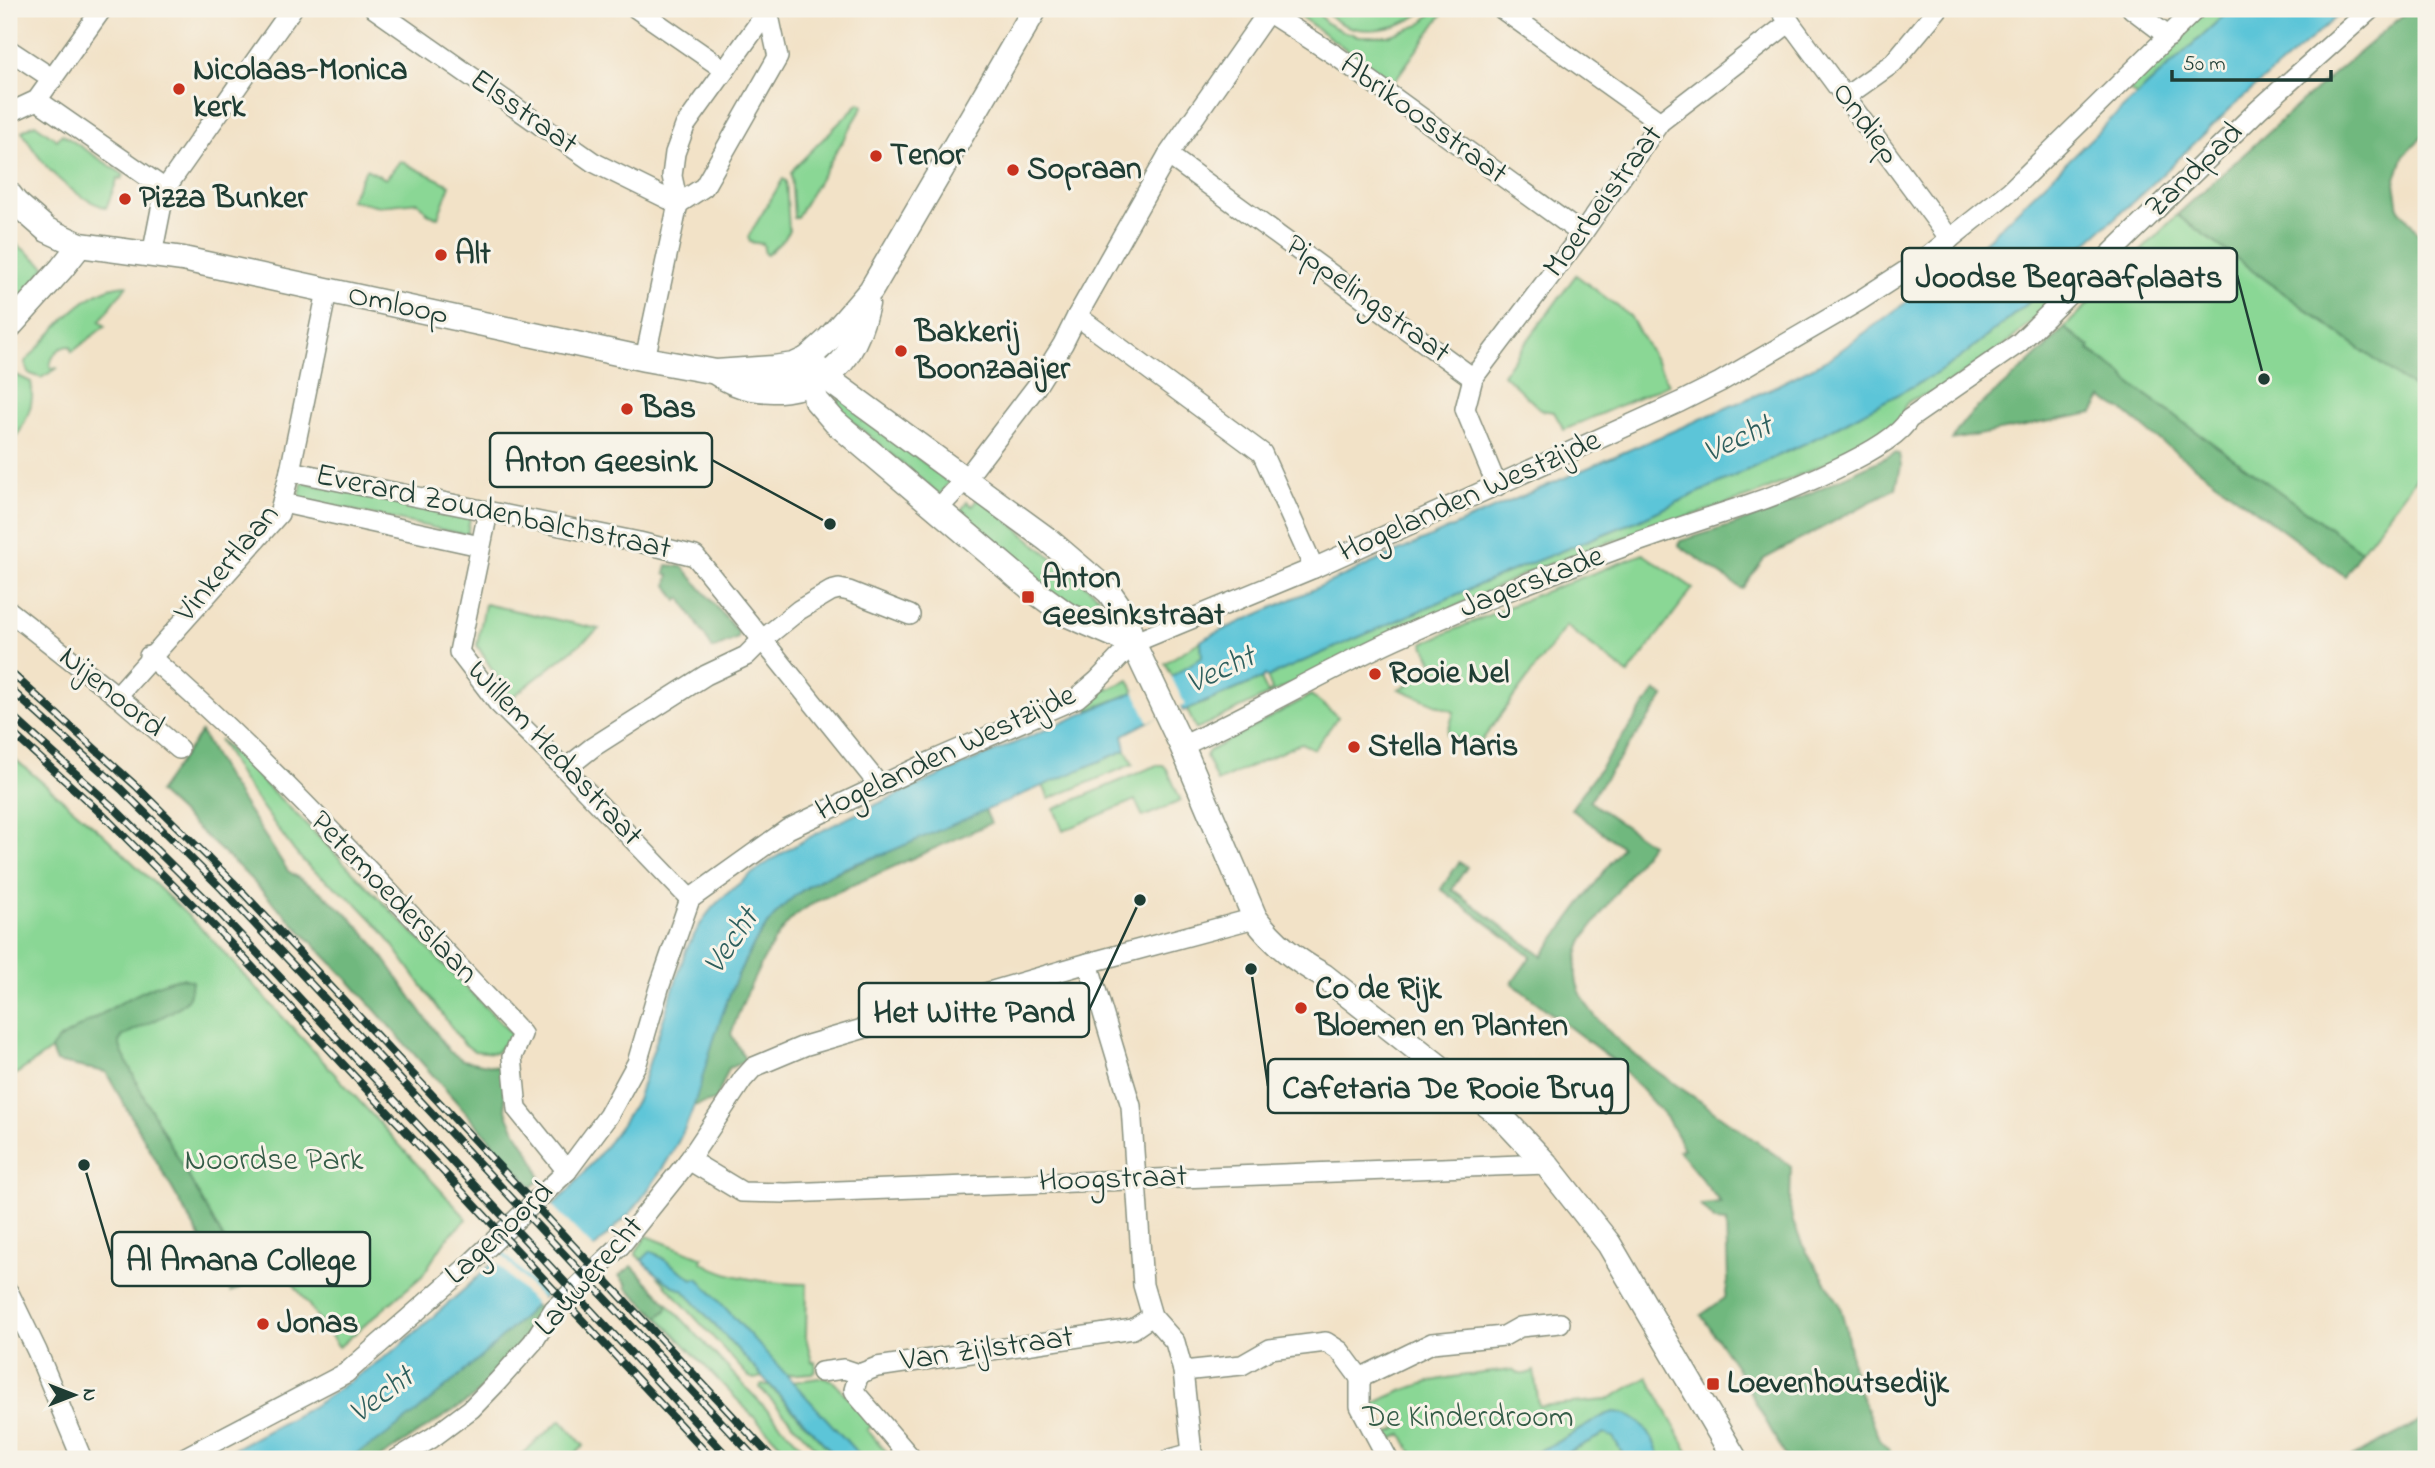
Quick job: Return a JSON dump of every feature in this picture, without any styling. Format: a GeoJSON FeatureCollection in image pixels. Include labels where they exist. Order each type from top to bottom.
{"type":"FeatureCollection","features":[{"type":"Feature","properties":{"kind":"street"},"geometry":{"type":"LineString","coordinates":[[9,113],[37,100],[103,9]]}},
{"type":"Feature","properties":{"kind":"street"},"geometry":{"type":"LineString","coordinates":[[152,255],[165,189],[292,9]]}},
{"type":"Feature","properties":{"kind":"street","name":"Elsstraat"},"geometry":{"type":"LineString","coordinates":[[375,9],[593,162],[678,204]]}},
{"type":"Feature","properties":{"kind":"street"},"geometry":{"type":"LineString","coordinates":[[637,9],[725,70]]}},
{"type":"Feature","properties":{"kind":"street"},"geometry":{"type":"LineString","coordinates":[[1035,9],[871,290],[828,340],[816,374],[816,400],[835,422],[1034,590],[1066,614],[1133,643]]}},
{"type":"Feature","properties":{"kind":"street"},"geometry":{"type":"LineString","coordinates":[[1502,9],[1660,122]]}},
{"type":"Feature","properties":{"kind":"street"},"geometry":{"type":"LineString","coordinates":[[1845,97],[1893,63],[1938,9]]}},
{"type":"Feature","properties":{"kind":"street"},"geometry":{"type":"LineString","coordinates":[[2132,9],[2169,37]]}},
{"type":"Feature","properties":{"kind":"street","name":"Hogelanden Westzijde"},"geometry":{"type":"LineString","coordinates":[[690,899],[788,829],[879,785],[1077,698],[1133,643],[1314,568],[1720,382],[1859,301],[1927,257],[2010,191],[2196,9]]}},
{"type":"Feature","properties":{"kind":"street","name":"Zandpad"},"geometry":{"type":"LineString","coordinates":[[1890,440],[1904,428],[1909,419],[2019,343],[2258,110],[2371,9]]}},
{"type":"Feature","properties":{"kind":"street"},"geometry":{"type":"LineString","coordinates":[[678,204],[704,187],[778,57],[769,10]]}},
{"type":"Feature","properties":{"kind":"street"},"geometry":{"type":"LineString","coordinates":[[645,359],[678,204],[672,176],[675,153],[685,126],[769,10]]}},
{"type":"Feature","properties":{"kind":"street"},"geometry":{"type":"LineString","coordinates":[[937,509],[965,480],[1036,387],[1063,344],[1168,155],[1267,10]]}},
{"type":"Feature","properties":{"kind":"street","name":"Abrikoosstraat"},"geometry":{"type":"LineString","coordinates":[[1267,10],[1335,55],[1581,234]]}},
{"type":"Feature","properties":{"kind":"street","name":"Moerbeistraat"},"geometry":{"type":"LineString","coordinates":[[1473,378],[1581,234],[1660,122],[1785,16]]}},
{"type":"Feature","properties":{"kind":"street","name":"Ondiep"},"geometry":{"type":"LineString","coordinates":[[1785,16],[1950,239]]}},
{"type":"Feature","properties":{"kind":"street"},"geometry":{"type":"LineString","coordinates":[[9,50],[53,79]]}},
{"type":"Feature","properties":{"kind":"street"},"geometry":{"type":"LineString","coordinates":[[37,100],[165,189]]}},
{"type":"Feature","properties":{"kind":"street","name":"Pippelingstraat"},"geometry":{"type":"LineString","coordinates":[[1168,155],[1473,378],[1465,409],[1497,486]]}},
{"type":"Feature","properties":{"kind":"street","name":"Omloop"},"geometry":{"type":"LineString","coordinates":[[11,203],[47,230],[80,245],[183,259],[716,372],[794,365],[816,374]]}},
{"type":"Feature","properties":{"kind":"street"},"geometry":{"type":"LineString","coordinates":[[9,327],[80,245]]}},
{"type":"Feature","properties":{"kind":"street","name":"Vinkertlaan"},"geometry":{"type":"LineString","coordinates":[[117,696],[149,656],[279,514],[327,291]]}},
{"type":"Feature","properties":{"kind":"street"},"geometry":{"type":"LineString","coordinates":[[1077,316],[1262,453],[1314,568]]}},
{"type":"Feature","properties":{"kind":"street"},"geometry":{"type":"LineString","coordinates":[[816,374],[1048,540],[1109,592],[1125,615],[1133,643],[1182,746],[1255,918],[1269,938],[1297,960],[1324,976],[1499,1114],[1546,1164],[1609,1244],[1735,1459]]}},
{"type":"Feature","properties":{"kind":"street","name":"Jagerskade"},"geometry":{"type":"LineString","coordinates":[[1182,746],[1369,651],[1478,603],[1649,536],[1762,500],[1844,464],[1890,440]]}},
{"type":"Feature","properties":{"kind":"street","name":"Everard Zoudenbalchstraat"},"geometry":{"type":"LineString","coordinates":[[290,471],[695,555],[879,785]]}},
{"type":"Feature","properties":{"kind":"street","name":"Everard Zoudenbalchstraat"},"geometry":{"type":"LineString","coordinates":[[283,503],[480,546]]}},
{"type":"Feature","properties":{"kind":"street","name":"Willem Hedastraat"},"geometry":{"type":"LineString","coordinates":[[488,512],[459,652],[498,703],[690,899]]}},
{"type":"Feature","properties":{"kind":"street"},"geometry":{"type":"LineString","coordinates":[[565,769],[593,747],[706,675],[746,656],[799,610],[839,589],[910,615]]}},
{"type":"Feature","properties":{"kind":"street","name":"Nijenoord"},"geometry":{"type":"LineString","coordinates":[[9,611],[117,696],[179,750]]}},
{"type":"Feature","properties":{"kind":"street","name":"Petemoederslaan"},"geometry":{"type":"LineString","coordinates":[[149,656],[205,706],[334,834],[522,1034],[512,1057],[517,1110],[567,1171]]}},
{"type":"Feature","properties":{"kind":"street","name":"Lagenoord"},"geometry":{"type":"LineString","coordinates":[[182,1459],[346,1373],[466,1268],[567,1171],[608,1116],[637,1063],[659,988],[690,899]]}},
{"type":"Feature","properties":{"kind":"street"},"geometry":{"type":"LineString","coordinates":[[1170,1459],[1194,1456],[1183,1371],[1175,1342],[1152,1316],[1143,1285],[1131,1105],[1088,963],[1255,918]]}},
{"type":"Feature","properties":{"kind":"street","name":"Lauwerecht"},"geometry":{"type":"LineString","coordinates":[[397,1459],[432,1437],[480,1399],[533,1342],[554,1309],[620,1246],[689,1160],[743,1079],[754,1067],[804,1046],[1088,963]]}},
{"type":"Feature","properties":{"kind":"street","name":"Hoogstraat"},"geometry":{"type":"LineString","coordinates":[[689,1160],[742,1192],[786,1193],[1546,1164]]}},
{"type":"Feature","properties":{"kind":"street"},"geometry":{"type":"LineString","coordinates":[[11,1305],[37,1351],[82,1459]]}},
{"type":"Feature","properties":{"kind":"street","name":"Van Zijlstraat"},"geometry":{"type":"LineString","coordinates":[[821,1372],[844,1369],[859,1374],[877,1367],[1133,1329],[1152,1316]]}},
{"type":"Feature","properties":{"kind":"street"},"geometry":{"type":"LineString","coordinates":[[1360,1378],[1432,1343],[1504,1336],[1520,1327],[1560,1323]]}},
{"type":"Feature","properties":{"kind":"street"},"geometry":{"type":"LineString","coordinates":[[1183,1371],[1242,1365],[1270,1349],[1326,1342],[1340,1351],[1360,1378],[1360,1406],[1388,1459]]}},
{"type":"Feature","properties":{"kind":"street"},"geometry":{"type":"LineString","coordinates":[[859,1374],[854,1390],[857,1395],[912,1459]]}},
{"type":"Feature","properties":{"kind":"green space"},"geometry":{"type":"Polygon","coordinates":[[[1290,9],[1315,9],[1326,23],[1359,36],[1388,36],[1420,25],[1436,9],[1446,9],[1393,83],[1290,9]]]}},
{"type":"Feature","properties":{"kind":"green space"},"geometry":{"type":"Polygon","coordinates":[[[1324,9],[1426,9],[1402,23],[1374,30],[1346,26],[1324,9]]]}},
{"type":"Feature","properties":{"kind":"green space"},"geometry":{"type":"Polygon","coordinates":[[[2206,9],[2231,9],[2136,96],[2128,89],[2206,9]]]}},
{"type":"Feature","properties":{"kind":"green space"},"geometry":{"type":"Polygon","coordinates":[[[2410,9],[2426,9],[2426,132],[2403,157],[2395,183],[2399,209],[2426,242],[2426,397],[2177,215],[2317,88],[2410,9]]]}},
{"type":"Feature","properties":{"kind":"green space"},"geometry":{"type":"Polygon","coordinates":[[[859,103],[863,107],[794,218],[791,173],[859,103]]]}},
{"type":"Feature","properties":{"kind":"green space"},"geometry":{"type":"Polygon","coordinates":[[[35,124],[57,140],[62,134],[124,175],[121,179],[118,178],[106,208],[79,195],[47,167],[22,131],[35,124]]]}},
{"type":"Feature","properties":{"kind":"green space"},"geometry":{"type":"Polygon","coordinates":[[[400,161],[450,185],[438,217],[429,215],[418,202],[380,206],[350,200],[366,169],[386,179],[400,161]]]}},
{"type":"Feature","properties":{"kind":"green space"},"geometry":{"type":"Polygon","coordinates":[[[783,179],[786,181],[789,231],[767,255],[763,244],[750,242],[748,237],[783,179]]]}},
{"type":"Feature","properties":{"kind":"green space"},"geometry":{"type":"Polygon","coordinates":[[[2177,215],[2426,397],[2426,465],[2361,551],[2132,385],[2121,373],[2088,349],[2090,347],[2064,328],[2177,215]]]}},
{"type":"Feature","properties":{"kind":"green space"},"geometry":{"type":"Polygon","coordinates":[[[9,238],[46,267],[9,311],[9,238]]]}},
{"type":"Feature","properties":{"kind":"green space"},"geometry":{"type":"Polygon","coordinates":[[[2062,265],[2077,278],[2021,331],[1942,388],[1909,401],[1902,413],[1902,423],[1857,449],[1755,495],[1594,547],[1522,575],[1196,729],[1187,710],[1261,679],[1268,693],[1272,690],[1267,677],[1504,574],[1641,519],[1810,441],[1934,375],[1960,358],[2027,304],[2062,265]]]}},
{"type":"Feature","properties":{"kind":"green space"},"geometry":{"type":"Polygon","coordinates":[[[1576,275],[1630,316],[1669,384],[1564,430],[1554,412],[1541,410],[1503,374],[1576,275]]]}},
{"type":"Feature","properties":{"kind":"green space"},"geometry":{"type":"Polygon","coordinates":[[[127,285],[100,321],[105,326],[72,352],[70,346],[63,348],[52,358],[50,366],[53,369],[58,368],[41,378],[28,373],[25,362],[70,313],[97,294],[112,287],[127,285]]]}},
{"type":"Feature","properties":{"kind":"green space"},"geometry":{"type":"Polygon","coordinates":[[[2064,328],[2090,347],[2089,350],[2121,373],[2132,385],[2361,551],[2345,576],[2155,437],[2125,412],[2102,398],[2093,413],[1952,440],[1962,423],[1975,410],[2064,328]]]}},
{"type":"Feature","properties":{"kind":"green space"},"geometry":{"type":"Polygon","coordinates":[[[14,374],[31,382],[32,401],[9,451],[9,380],[14,374]]]}},
{"type":"Feature","properties":{"kind":"green space"},"geometry":{"type":"Polygon","coordinates":[[[841,398],[949,482],[940,495],[832,405],[841,398]]]}},
{"type":"Feature","properties":{"kind":"green space"},"geometry":{"type":"Polygon","coordinates":[[[1895,453],[1899,454],[1901,466],[1896,488],[1764,559],[1742,589],[1678,545],[1680,541],[1785,505],[1895,453]]]}},
{"type":"Feature","properties":{"kind":"green space"},"geometry":{"type":"Polygon","coordinates":[[[302,482],[470,518],[467,535],[299,499],[302,482]]]}},
{"type":"Feature","properties":{"kind":"green space"},"geometry":{"type":"Polygon","coordinates":[[[979,497],[1114,609],[1100,620],[1028,582],[957,516],[967,502],[972,506],[979,497]]]}},
{"type":"Feature","properties":{"kind":"green space"},"geometry":{"type":"Polygon","coordinates":[[[1643,554],[1693,588],[1628,674],[1566,626],[1477,747],[1447,734],[1454,712],[1399,689],[1436,670],[1423,643],[1536,595],[1643,554]]]}},
{"type":"Feature","properties":{"kind":"green space"},"geometry":{"type":"Polygon","coordinates":[[[667,565],[683,567],[738,632],[738,638],[713,649],[681,598],[677,601],[667,585],[667,565]]]}},
{"type":"Feature","properties":{"kind":"green space"},"geometry":{"type":"Polygon","coordinates":[[[485,604],[599,629],[510,699],[477,645],[485,604]]]}},
{"type":"Feature","properties":{"kind":"green space"},"geometry":{"type":"Polygon","coordinates":[[[1201,641],[1202,657],[1172,676],[1165,663],[1201,641]]]}},
{"type":"Feature","properties":{"kind":"green space"},"geometry":{"type":"Polygon","coordinates":[[[1129,680],[1135,692],[1089,710],[1085,703],[1104,684],[1109,689],[1129,680]]]}},
{"type":"Feature","properties":{"kind":"green space"},"geometry":{"type":"Polygon","coordinates":[[[1655,691],[1664,697],[1589,801],[1651,844],[1584,938],[1576,963],[1577,983],[1588,1006],[1600,1022],[1633,1053],[1791,1166],[1790,1208],[1793,1222],[1802,1244],[1839,1303],[1855,1381],[1879,1439],[1889,1449],[1893,1459],[1787,1459],[1736,1367],[1701,1315],[1725,1298],[1728,1281],[1726,1222],[1715,1221],[1701,1205],[1721,1203],[1678,1150],[1684,1149],[1667,1118],[1618,1064],[1512,983],[1531,956],[1441,889],[1459,862],[1467,867],[1452,889],[1542,956],[1622,847],[1571,809],[1655,691]]]}},
{"type":"Feature","properties":{"kind":"green space"},"geometry":{"type":"Polygon","coordinates":[[[1311,695],[1338,717],[1314,749],[1301,743],[1217,782],[1206,756],[1209,751],[1311,695]]]}},
{"type":"Feature","properties":{"kind":"green space"},"geometry":{"type":"Polygon","coordinates":[[[201,732],[226,777],[288,871],[318,890],[346,913],[370,939],[449,1051],[463,1060],[502,1068],[508,1116],[538,1171],[540,1180],[532,1187],[351,983],[240,868],[158,792],[201,732]]]}},
{"type":"Feature","properties":{"kind":"green space"},"geometry":{"type":"Polygon","coordinates":[[[219,739],[512,1034],[496,1053],[474,1051],[463,1043],[380,928],[356,903],[309,867],[295,852],[241,778],[219,739]]]}},
{"type":"Feature","properties":{"kind":"green space"},"geometry":{"type":"Polygon","coordinates":[[[1126,750],[1133,764],[1049,799],[1043,785],[1126,750]]]}},
{"type":"Feature","properties":{"kind":"green space","name":"Noordse Park"},"geometry":{"type":"Polygon","coordinates":[[[9,754],[104,835],[207,934],[467,1219],[446,1239],[422,1276],[339,1347],[279,1264],[263,1276],[231,1292],[106,1072],[56,1062],[51,1050],[9,1079],[9,754]]]}},
{"type":"Feature","properties":{"kind":"green space"},"geometry":{"type":"Polygon","coordinates":[[[1157,765],[1163,765],[1167,769],[1181,801],[1143,817],[1135,800],[1063,831],[1054,809],[1157,765]]]}},
{"type":"Feature","properties":{"kind":"green space"},"geometry":{"type":"Polygon","coordinates":[[[985,810],[991,823],[815,902],[786,925],[758,970],[731,1034],[746,1061],[729,1068],[716,1100],[693,1106],[731,990],[760,934],[778,911],[809,886],[830,875],[985,810]]]}},
{"type":"Feature","properties":{"kind":"green space"},"geometry":{"type":"Polygon","coordinates":[[[182,978],[192,981],[190,994],[184,1003],[123,1036],[119,1042],[145,1099],[228,1247],[239,1247],[261,1236],[280,1263],[263,1276],[231,1292],[106,1072],[56,1062],[51,1049],[58,1040],[119,1004],[153,987],[182,978]]]}},
{"type":"Feature","properties":{"kind":"green space"},"geometry":{"type":"Polygon","coordinates":[[[647,1236],[703,1258],[701,1261],[724,1272],[767,1281],[807,1284],[806,1337],[812,1362],[815,1362],[816,1369],[813,1373],[785,1375],[698,1278],[693,1279],[652,1251],[642,1260],[636,1255],[637,1250],[647,1236]]]}},
{"type":"Feature","properties":{"kind":"green space"},"geometry":{"type":"Polygon","coordinates":[[[632,1266],[668,1304],[658,1317],[626,1287],[619,1276],[632,1266]]]}},
{"type":"Feature","properties":{"kind":"green space"},"geometry":{"type":"Polygon","coordinates":[[[659,1278],[668,1280],[683,1290],[763,1377],[749,1377],[659,1278]]]}},
{"type":"Feature","properties":{"kind":"green space"},"geometry":{"type":"Polygon","coordinates":[[[535,1304],[545,1315],[474,1397],[378,1459],[347,1459],[373,1443],[446,1388],[535,1304]]]}},
{"type":"Feature","properties":{"kind":"green space"},"geometry":{"type":"Polygon","coordinates":[[[668,1304],[813,1459],[794,1459],[658,1317],[668,1304]]]}},
{"type":"Feature","properties":{"kind":"green space","name":"De Kinderdroom"},"geometry":{"type":"Polygon","coordinates":[[[1512,1370],[1523,1374],[1534,1371],[1539,1406],[1607,1400],[1648,1377],[1692,1459],[1661,1459],[1653,1440],[1641,1425],[1626,1415],[1616,1414],[1605,1415],[1533,1452],[1501,1459],[1415,1459],[1402,1434],[1389,1441],[1385,1435],[1398,1428],[1388,1411],[1375,1418],[1368,1407],[1421,1384],[1512,1370]]]}},
{"type":"Feature","properties":{"kind":"green space"},"geometry":{"type":"Polygon","coordinates":[[[825,1377],[832,1380],[873,1424],[867,1430],[893,1459],[863,1459],[792,1382],[825,1377]]]}},
{"type":"Feature","properties":{"kind":"green space"},"geometry":{"type":"Polygon","coordinates":[[[761,1385],[769,1385],[838,1459],[826,1459],[760,1388],[761,1385]]]}},
{"type":"Feature","properties":{"kind":"green space"},"geometry":{"type":"Polygon","coordinates":[[[2426,1419],[2426,1459],[2348,1459],[2426,1419]]]}},
{"type":"Feature","properties":{"kind":"green space"},"geometry":{"type":"Polygon","coordinates":[[[561,1420],[584,1446],[569,1459],[516,1459],[561,1420]]]}},
{"type":"Feature","properties":{"kind":"green space"},"geometry":{"type":"Polygon","coordinates":[[[1604,1434],[1613,1436],[1626,1459],[1554,1459],[1604,1434]]]}},
{"type":"Feature","properties":{"kind":"water","name":"Vecht"},"geometry":{"type":"Polygon","coordinates":[[[2231,9],[2346,9],[2232,107],[2146,190],[2062,265],[2027,304],[1960,358],[1934,375],[1810,441],[1641,519],[1504,574],[1183,711],[1180,705],[1123,735],[1126,750],[884,854],[839,870],[807,887],[780,909],[765,927],[741,967],[723,1011],[688,1121],[656,1179],[632,1211],[490,1349],[417,1412],[378,1441],[347,1459],[215,1459],[312,1407],[395,1350],[467,1287],[568,1191],[599,1155],[637,1100],[686,950],[701,924],[719,901],[765,864],[817,833],[872,806],[1172,676],[1202,657],[1201,641],[1207,637],[1770,389],[1829,359],[1989,238],[2107,123],[2231,9]]]}},
{"type":"Feature","properties":{"kind":"water"},"geometry":{"type":"Polygon","coordinates":[[[651,1251],[693,1279],[698,1278],[863,1459],[838,1459],[683,1290],[661,1278],[642,1260],[651,1251]]]}},
{"type":"Feature","properties":{"kind":"water"},"geometry":{"type":"Polygon","coordinates":[[[1614,1412],[1631,1417],[1644,1428],[1661,1459],[1626,1459],[1613,1437],[1604,1434],[1554,1459],[1501,1459],[1538,1451],[1614,1412]]]}},
{"type":"Feature","properties":{"kind":"pier"},"geometry":{"type":"Polygon","coordinates":[[[1170,674],[1185,705],[1149,722],[1134,691],[1170,674]]]}},
{"type":"Feature","properties":{"kind":"pier"},"geometry":{"type":"Polygon","coordinates":[[[551,1204],[595,1250],[546,1297],[502,1250],[551,1204]]]}},
{"type":"Feature","properties":{"kind":"pier"},"geometry":{"type":"Polygon","coordinates":[[[499,1252],[543,1300],[537,1306],[492,1258],[499,1252]]]}},
{"type":"Feature","properties":{"kind":"railway"},"geometry":{"type":"LineString","coordinates":[[9,671],[136,786],[233,882],[773,1459]]}},
{"type":"Feature","properties":{"kind":"railway"},"geometry":{"type":"LineString","coordinates":[[9,688],[121,789],[222,889],[756,1459]]}},
{"type":"Feature","properties":{"kind":"railway"},"geometry":{"type":"LineString","coordinates":[[9,713],[116,810],[218,911],[730,1459]]}},
{"type":"Feature","properties":{"kind":"railway"},"geometry":{"type":"LineString","coordinates":[[9,730],[104,816],[215,927],[712,1459]]}},
{"type":"Feature","properties":{"kind":"place","name":"Nicolaas-Monica kerk"},"geometry":{"type":"Point","coordinates":[179,89]}},
{"type":"Feature","properties":{"kind":"place","name":"Tenor"},"geometry":{"type":"Point","coordinates":[876,156]}},
{"type":"Feature","properties":{"kind":"place","name":"Sopraan"},"geometry":{"type":"Point","coordinates":[1013,170]}},
{"type":"Feature","properties":{"kind":"place","name":"Pizza Bunker"},"geometry":{"type":"Point","coordinates":[125,199]}},
{"type":"Feature","properties":{"kind":"place","name":"Alt"},"geometry":{"type":"Point","coordinates":[441,255]}},
{"type":"Feature","properties":{"kind":"place","name":"Bakkerij Boonzaaijer"},"geometry":{"type":"Point","coordinates":[901,351]}},
{"type":"Feature","properties":{"kind":"place","name":"Joodse Begraafplaats"},"geometry":{"type":"Point","coordinates":[2264,379]}},
{"type":"Feature","properties":{"kind":"place","name":"Bas"},"geometry":{"type":"Point","coordinates":[627,409]}},
{"type":"Feature","properties":{"kind":"place","name":"Anton Geesink"},"geometry":{"type":"Point","coordinates":[830,524]}},
{"type":"Feature","properties":{"kind":"place","name":"Anton Geesinkstraat"},"geometry":{"type":"Point","coordinates":[1028,597]}},
{"type":"Feature","properties":{"kind":"place","name":"Rooie Nel"},"geometry":{"type":"Point","coordinates":[1375,674]}},
{"type":"Feature","properties":{"kind":"place","name":"Stella Maris"},"geometry":{"type":"Point","coordinates":[1354,747]}},
{"type":"Feature","properties":{"kind":"place","name":"Het Witte Pand"},"geometry":{"type":"Point","coordinates":[1140,900]}},
{"type":"Feature","properties":{"kind":"place","name":"Cafetaria De Rooie Brug"},"geometry":{"type":"Point","coordinates":[1251,969]}},
{"type":"Feature","properties":{"kind":"place","name":"Co de Rijk Bloemen en Planten"},"geometry":{"type":"Point","coordinates":[1301,1008]}},
{"type":"Feature","properties":{"kind":"place","name":"Al Amana College"},"geometry":{"type":"Point","coordinates":[84,1165]}},
{"type":"Feature","properties":{"kind":"place","name":"Jonas"},"geometry":{"type":"Point","coordinates":[263,1324]}},
{"type":"Feature","properties":{"kind":"place","name":"Loevenhoutsedijk"},"geometry":{"type":"Point","coordinates":[1713,1384]}}]}
